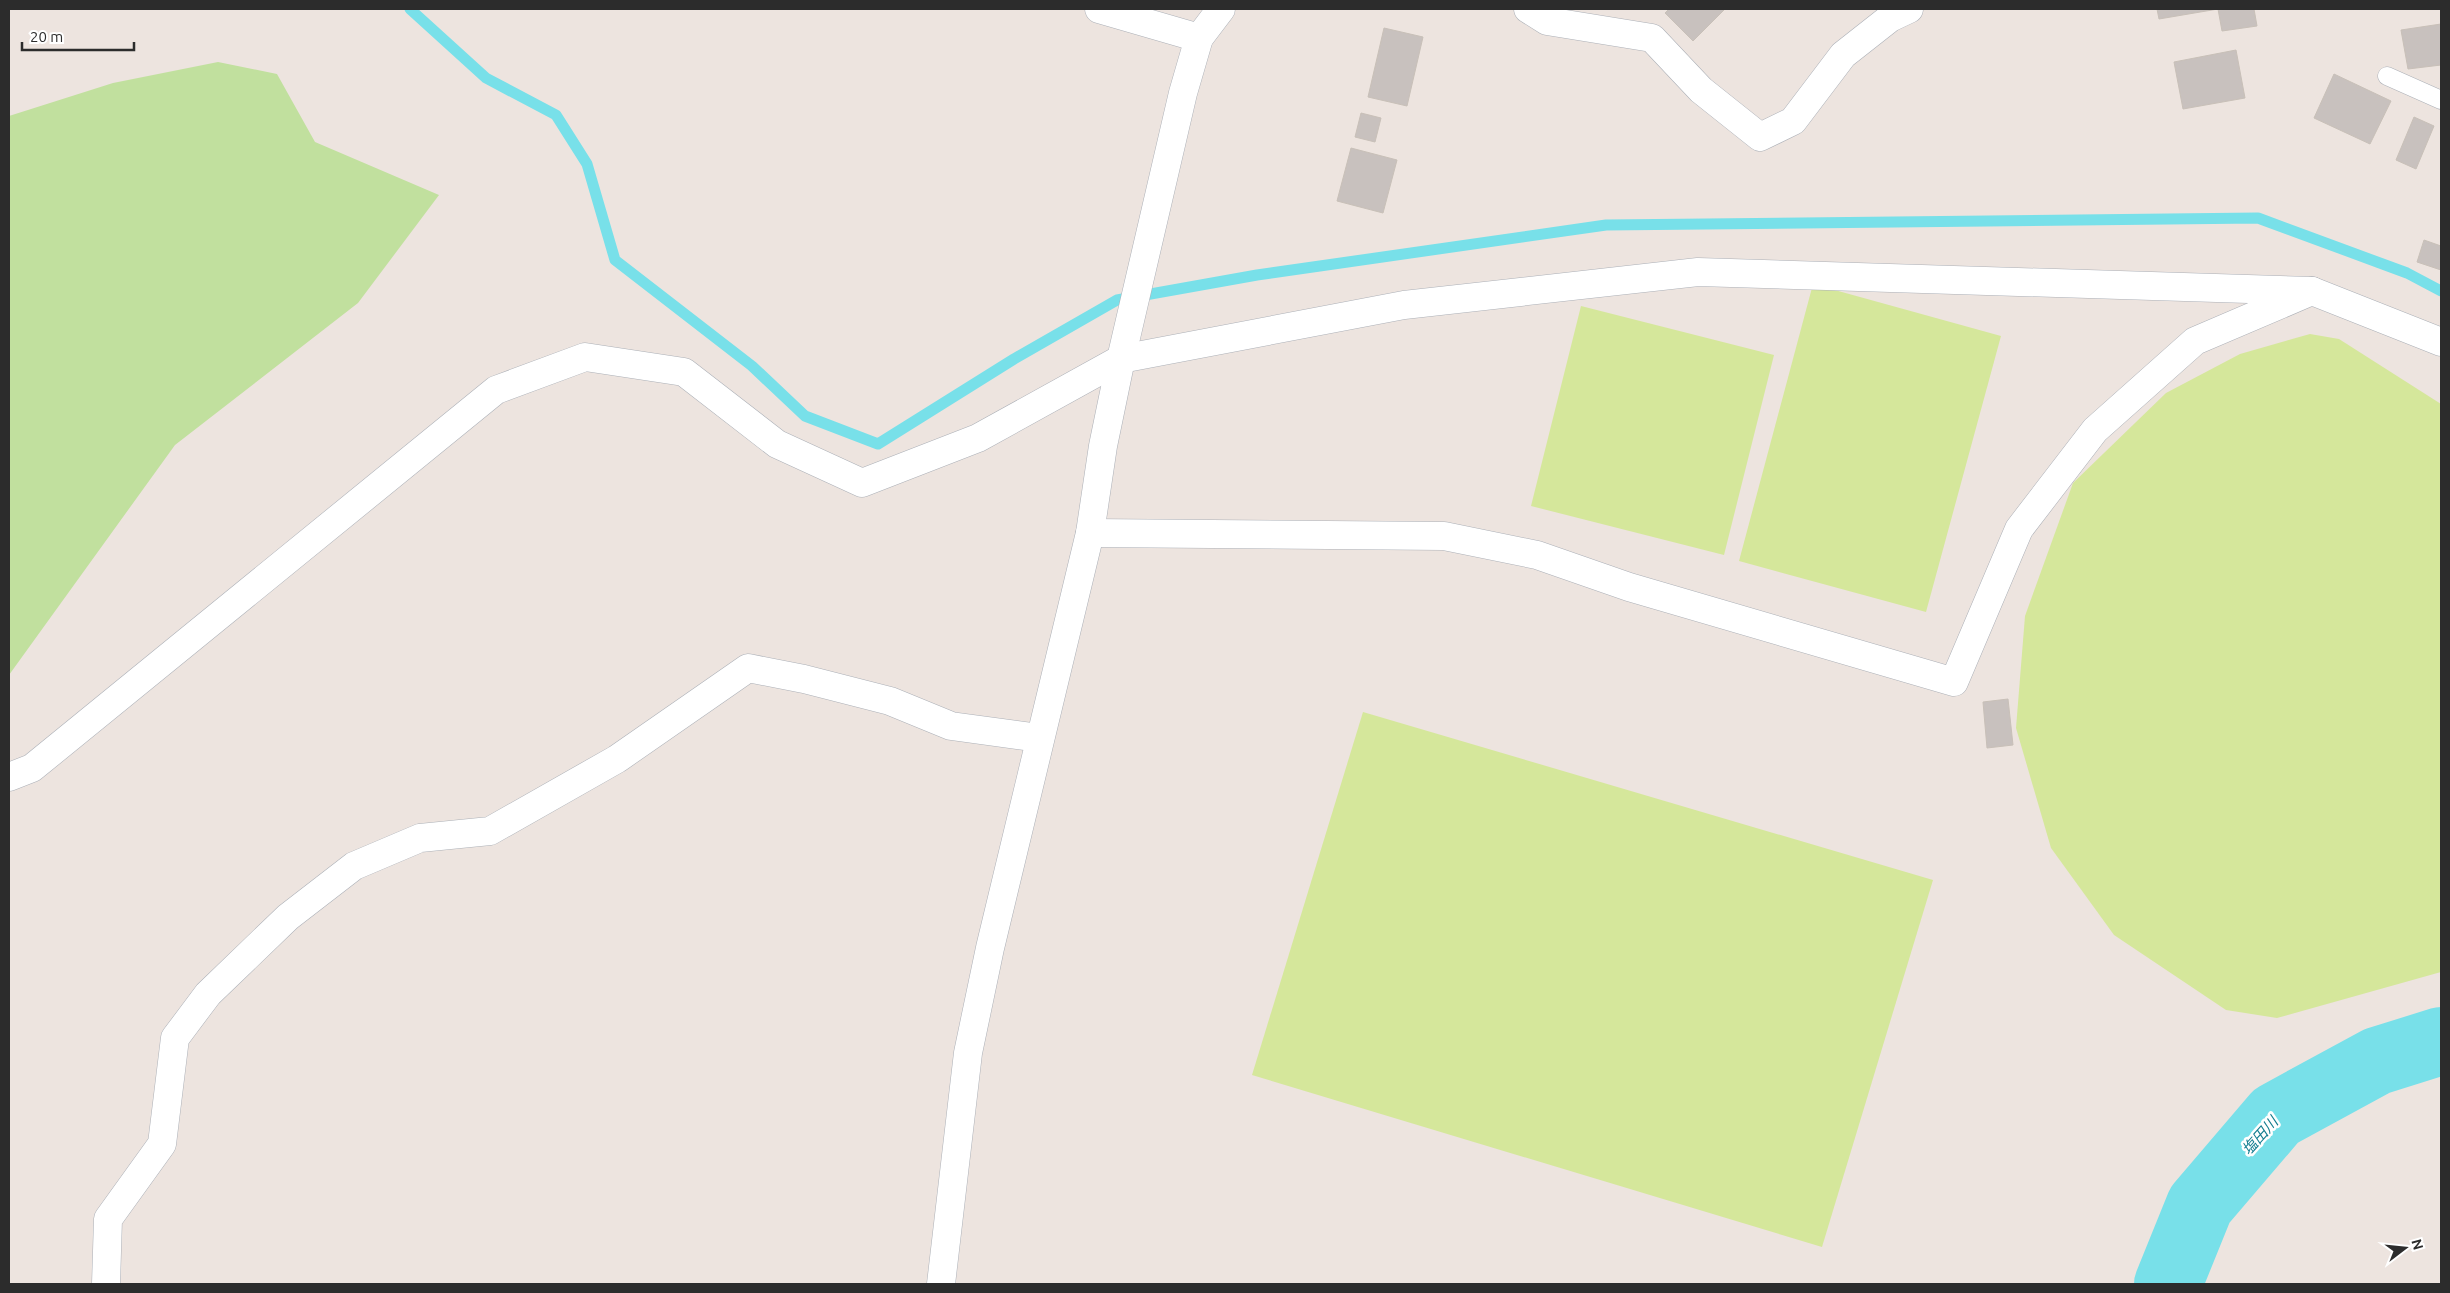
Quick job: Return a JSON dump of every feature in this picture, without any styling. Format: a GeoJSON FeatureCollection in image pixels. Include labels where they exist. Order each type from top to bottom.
{"type":"FeatureCollection","features":[{"type":"Feature","properties":{"kind":"street"},"geometry":{"type":"LineString","coordinates":[[1099,9],[1199,38]]}},
{"type":"Feature","properties":{"kind":"street"},"geometry":{"type":"LineString","coordinates":[[941,1284],[968,1053],[992,938],[1090,532],[1103,446],[1121,359],[1183,93],[1199,38],[1220,9]]}},
{"type":"Feature","properties":{"kind":"street"},"geometry":{"type":"LineString","coordinates":[[1528,9],[1547,21],[1652,38],[1701,90],[1760,138],[1793,121],[1843,55],[1890,18],[1909,9]]}},
{"type":"Feature","properties":{"kind":"street"},"geometry":{"type":"LineString","coordinates":[[9,777],[32,768],[496,390],[585,357],[684,372],[777,444],[862,483],[978,438],[1121,359],[1404,305],[1698,272],[2312,291],[2441,342]]}},
{"type":"Feature","properties":{"kind":"street"},"geometry":{"type":"LineString","coordinates":[[1090,532],[1444,536],[1537,555],[1629,587],[1954,682],[2019,529],[2095,430],[2195,341],[2312,291]]}},
{"type":"Feature","properties":{"kind":"street"},"geometry":{"type":"LineString","coordinates":[[106,1284],[108,1219],[162,1144],[175,1038],[208,994],[288,917],[354,866],[420,838],[490,831],[617,759],[748,668],[804,679],[890,701],[951,726],[1040,738]]}},
{"type":"Feature","properties":{"kind":"lane"},"geometry":{"type":"LineString","coordinates":[[2387,76],[2441,100]]}},
{"type":"Feature","properties":{"kind":"green space"},"geometry":{"type":"Polygon","coordinates":[[[218,62],[277,74],[315,142],[439,195],[358,303],[175,445],[9,675],[9,116],[113,83],[218,62]]]}},
{"type":"Feature","properties":{"kind":"green space"},"geometry":{"type":"Polygon","coordinates":[[[1813,284],[2001,336],[1926,612],[1739,561],[1813,284]]]}},
{"type":"Feature","properties":{"kind":"green space"},"geometry":{"type":"Polygon","coordinates":[[[1581,306],[1774,355],[1724,555],[1531,506],[1581,306]]]}},
{"type":"Feature","properties":{"kind":"green space"},"geometry":{"type":"Polygon","coordinates":[[[2310,334],[2339,339],[2441,404],[2441,972],[2277,1018],[2226,1010],[2114,935],[2051,848],[2016,728],[2025,616],[2073,483],[2166,393],[2240,354],[2310,334]]]}},
{"type":"Feature","properties":{"kind":"green space"},"geometry":{"type":"Polygon","coordinates":[[[1363,712],[1933,880],[1822,1247],[1252,1075],[1363,712]]]}},
{"type":"Feature","properties":{"kind":"building"},"geometry":{"type":"Polygon","coordinates":[[[1669,9],[1725,9],[1693,41],[1665,13],[1669,9]]]}},
{"type":"Feature","properties":{"kind":"building"},"geometry":{"type":"Polygon","coordinates":[[[2157,9],[2218,9],[2159,19],[2157,9]]]}},
{"type":"Feature","properties":{"kind":"building"},"geometry":{"type":"Polygon","coordinates":[[[2218,9],[2254,9],[2257,26],[2222,31],[2218,9]]]}},
{"type":"Feature","properties":{"kind":"building"},"geometry":{"type":"Polygon","coordinates":[[[2441,24],[2441,65],[2408,69],[2401,30],[2441,24]]]}},
{"type":"Feature","properties":{"kind":"building"},"geometry":{"type":"Polygon","coordinates":[[[1384,28],[1423,37],[1407,106],[1368,97],[1384,28]]]}},
{"type":"Feature","properties":{"kind":"building"},"geometry":{"type":"Polygon","coordinates":[[[2236,50],[2245,98],[2183,109],[2174,62],[2236,50]]]}},
{"type":"Feature","properties":{"kind":"building"},"geometry":{"type":"Polygon","coordinates":[[[2334,74],[2391,101],[2370,144],[2314,118],[2334,74]]]}},
{"type":"Feature","properties":{"kind":"building"},"geometry":{"type":"Polygon","coordinates":[[[1361,113],[1381,118],[1375,142],[1355,137],[1361,113]]]}},
{"type":"Feature","properties":{"kind":"building"},"geometry":{"type":"Polygon","coordinates":[[[2414,117],[2434,126],[2416,169],[2396,160],[2414,117]]]}},
{"type":"Feature","properties":{"kind":"building"},"geometry":{"type":"Polygon","coordinates":[[[1351,148],[1397,160],[1383,213],[1337,201],[1351,148]]]}},
{"type":"Feature","properties":{"kind":"building"},"geometry":{"type":"Polygon","coordinates":[[[2424,240],[2441,246],[2441,270],[2417,262],[2424,240]]]}},
{"type":"Feature","properties":{"kind":"building"},"geometry":{"type":"Polygon","coordinates":[[[2008,699],[2013,745],[1987,748],[1983,702],[2008,699]]]}},
{"type":"Feature","properties":{"kind":"waterway"},"geometry":{"type":"LineString","coordinates":[[410,9],[486,78],[556,115],[587,164],[615,260],[752,366],[805,416],[878,444],[1014,359],[1117,300],[1257,275],[1606,225],[2258,218],[2407,273],[2441,291]]}},
{"type":"Feature","properties":{"kind":"waterway","name":"塩田川"},"geometry":{"type":"LineString","coordinates":[[2168,1284],[2200,1205],[2276,1116],[2377,1061],[2441,1041]]}}]}
